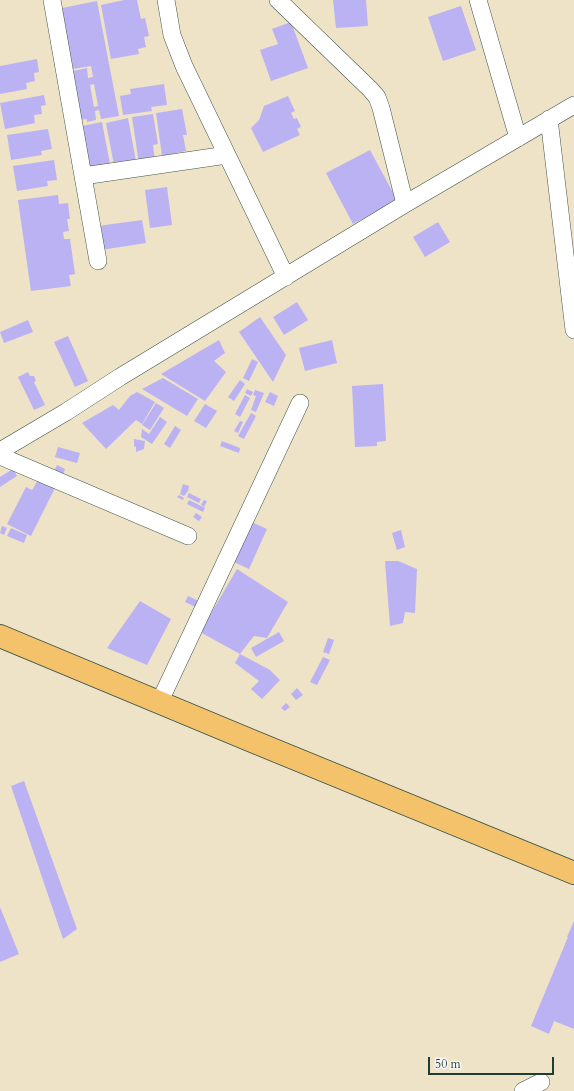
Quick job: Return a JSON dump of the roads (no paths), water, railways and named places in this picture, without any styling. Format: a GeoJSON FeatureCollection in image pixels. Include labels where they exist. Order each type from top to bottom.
{"type":"FeatureCollection","features":[{"type":"Feature","properties":{"kind":"main road"},"geometry":{"type":"LineString","coordinates":[[0,636],[159,703],[574,873]]}},
{"type":"Feature","properties":{"kind":"street"},"geometry":{"type":"LineString","coordinates":[[52,0],[98,261]]}},
{"type":"Feature","properties":{"kind":"street"},"geometry":{"type":"LineString","coordinates":[[166,0],[172,35],[178,51],[286,277]]}},
{"type":"Feature","properties":{"kind":"street"},"geometry":{"type":"LineString","coordinates":[[278,0],[377,97],[405,204]]}},
{"type":"Feature","properties":{"kind":"street"},"geometry":{"type":"LineString","coordinates":[[478,0],[518,138]]}},
{"type":"Feature","properties":{"kind":"street"},"geometry":{"type":"LineString","coordinates":[[0,451],[405,204],[574,105]]}},
{"type":"Feature","properties":{"kind":"street"},"geometry":{"type":"LineString","coordinates":[[549,119],[574,330]]}},
{"type":"Feature","properties":{"kind":"street"},"geometry":{"type":"LineString","coordinates":[[83,176],[227,155]]}},
{"type":"Feature","properties":{"kind":"street"},"geometry":{"type":"LineString","coordinates":[[159,703],[300,403]]}},
{"type":"Feature","properties":{"kind":"street"},"geometry":{"type":"LineString","coordinates":[[0,456],[188,536]]}},
{"type":"Feature","properties":{"kind":"street"},"geometry":{"type":"LineString","coordinates":[[523,1091],[541,1082]]}}]}
